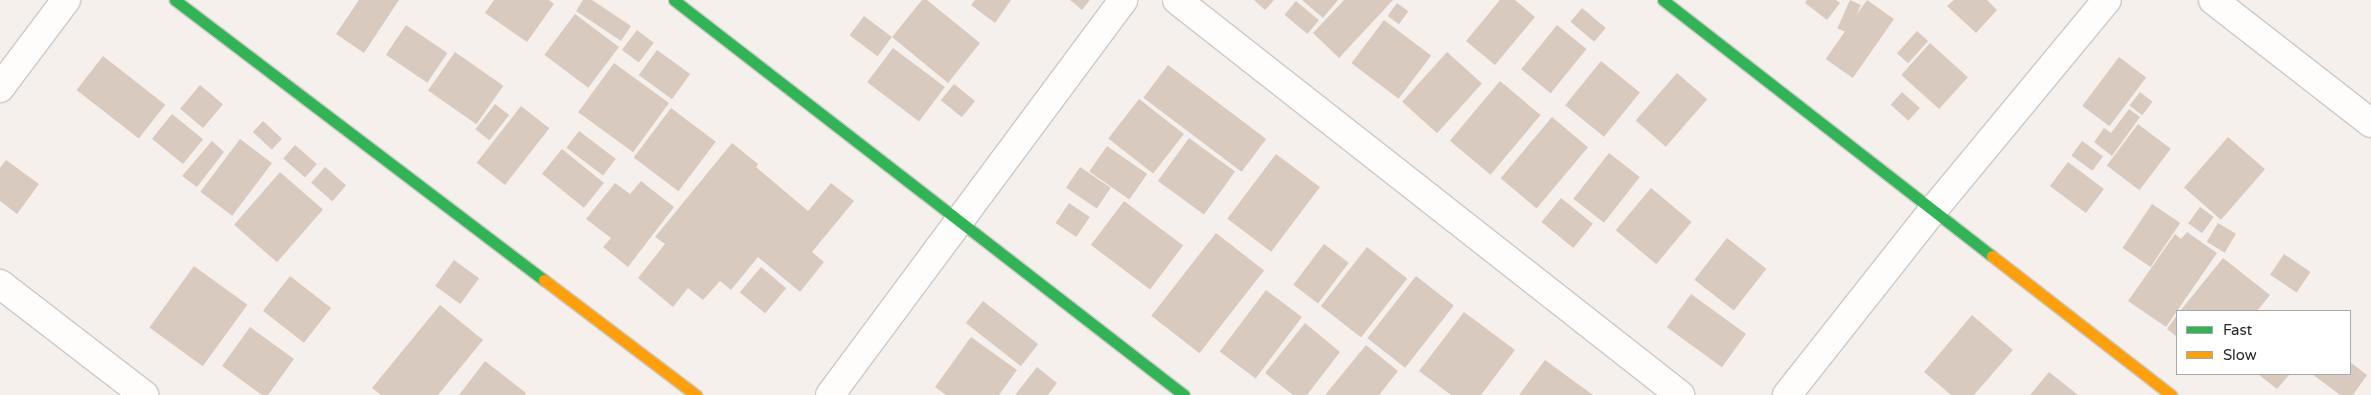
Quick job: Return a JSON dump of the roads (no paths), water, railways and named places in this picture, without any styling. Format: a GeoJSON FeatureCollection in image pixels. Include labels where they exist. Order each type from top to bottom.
{"type":"FeatureCollection","features":[{"type":"Feature","properties":{"kind":"street"},"geometry":{"type":"LineString","coordinates":[[0,88],[66,0]]}},
{"type":"Feature","properties":{"kind":"street"},"geometry":{"type":"LineString","coordinates":[[175,0],[696,395]]}},
{"type":"Feature","properties":{"kind":"street"},"geometry":{"type":"LineString","coordinates":[[674,0],[962,220],[1184,395]]}},
{"type":"Feature","properties":{"kind":"street"},"geometry":{"type":"LineString","coordinates":[[830,395],[962,220],[1123,0]]}},
{"type":"Feature","properties":{"kind":"street"},"geometry":{"type":"LineString","coordinates":[[1176,0],[1680,395]]}},
{"type":"Feature","properties":{"kind":"street"},"geometry":{"type":"LineString","coordinates":[[1663,0],[1934,208],[2171,395]]}},
{"type":"Feature","properties":{"kind":"street"},"geometry":{"type":"LineString","coordinates":[[1787,395],[1934,208],[2107,0]]}},
{"type":"Feature","properties":{"kind":"street"},"geometry":{"type":"LineString","coordinates":[[2214,0],[2371,123]]}},
{"type":"Feature","properties":{"kind":"street"},"geometry":{"type":"LineString","coordinates":[[0,284],[144,395]]}}]}
